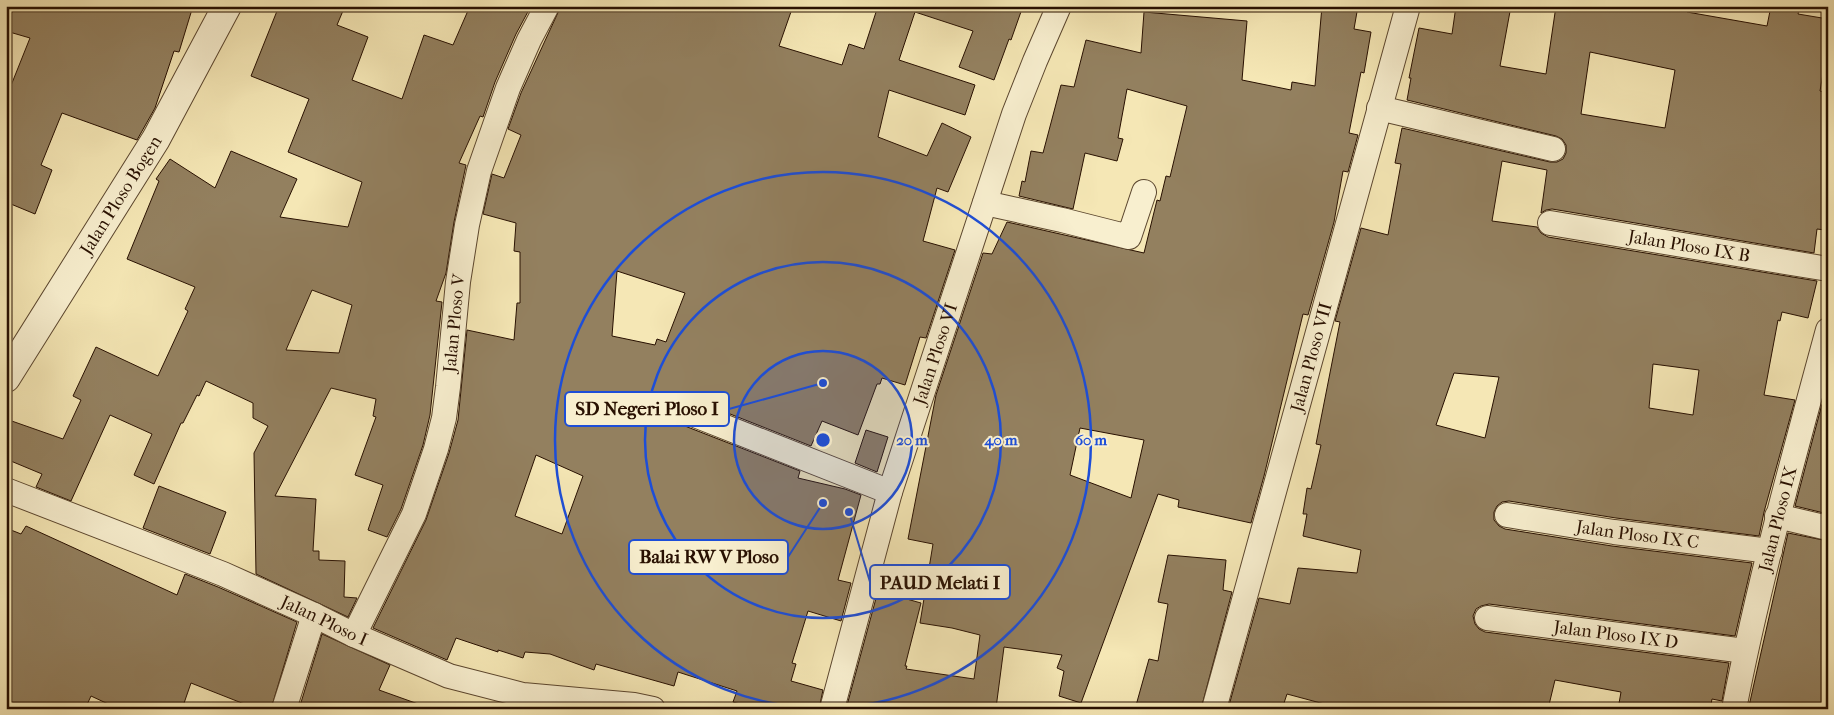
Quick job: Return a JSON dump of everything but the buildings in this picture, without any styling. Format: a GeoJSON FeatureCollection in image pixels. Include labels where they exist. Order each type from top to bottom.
{"type":"FeatureCollection","features":[{"type":"Feature","properties":{"kind":"street","name":"Jalan Ploso Bogen"},"geometry":{"type":"LineString","coordinates":[[6,378],[156,139],[227,6]]}},
{"type":"Feature","properties":{"kind":"street","name":"Jalan Ploso V"},"geometry":{"type":"LineString","coordinates":[[354,636],[414,514],[436,449],[444,418],[458,282],[467,224],[479,171],[508,88],[529,40],[547,6]]}},
{"type":"Feature","properties":{"kind":"street","name":"Jalan Ploso VI"},"geometry":{"type":"LineString","coordinates":[[832,709],[890,492],[1014,114],[1059,6]]}},
{"type":"Feature","properties":{"kind":"street","name":"Jalan Ploso VII"},"geometry":{"type":"LineString","coordinates":[[1214,709],[1408,6]]}},
{"type":"Feature","properties":{"kind":"street"},"geometry":{"type":"LineString","coordinates":[[1379,108],[1553,149]]}},
{"type":"Feature","properties":{"kind":"street"},"geometry":{"type":"LineString","coordinates":[[985,203],[1129,237],[1144,192]]}},
{"type":"Feature","properties":{"kind":"street","name":"Jalan Ploso IX B"},"geometry":{"type":"LineString","coordinates":[[1550,223],[1828,269]]}},
{"type":"Feature","properties":{"kind":"street","name":"Jalan Ploso IX"},"geometry":{"type":"LineString","coordinates":[[1734,709],[1745,651],[1777,516],[1828,330]]}},
{"type":"Feature","properties":{"kind":"street"},"geometry":{"type":"LineString","coordinates":[[672,406],[890,492]]}},
{"type":"Feature","properties":{"kind":"street","name":"Jalan Ploso I"},"geometry":{"type":"LineString","coordinates":[[6,490],[223,574],[314,615],[354,636],[449,676],[523,695],[640,708]]}},
{"type":"Feature","properties":{"kind":"street","name":"Jalan Ploso IX C"},"geometry":{"type":"LineString","coordinates":[[1508,515],[1614,532],[1770,551]]}},
{"type":"Feature","properties":{"kind":"street"},"geometry":{"type":"LineString","coordinates":[[1777,516],[1828,528]]}},
{"type":"Feature","properties":{"kind":"street"},"geometry":{"type":"LineString","coordinates":[[284,709],[314,615]]}},
{"type":"Feature","properties":{"kind":"street","name":"Jalan Ploso IX D"},"geometry":{"type":"LineString","coordinates":[[1487,618],[1745,651]]}},
{"type":"Feature","properties":{"kind":"place","name":"SD Negeri Ploso I"},"geometry":{"type":"Point","coordinates":[823,383]}},
{"type":"Feature","properties":{"kind":"place","name":"Balai RW V Ploso"},"geometry":{"type":"Point","coordinates":[823,503]}},
{"type":"Feature","properties":{"kind":"place","name":"PAUD Melati I"},"geometry":{"type":"Point","coordinates":[849,512]}}]}
